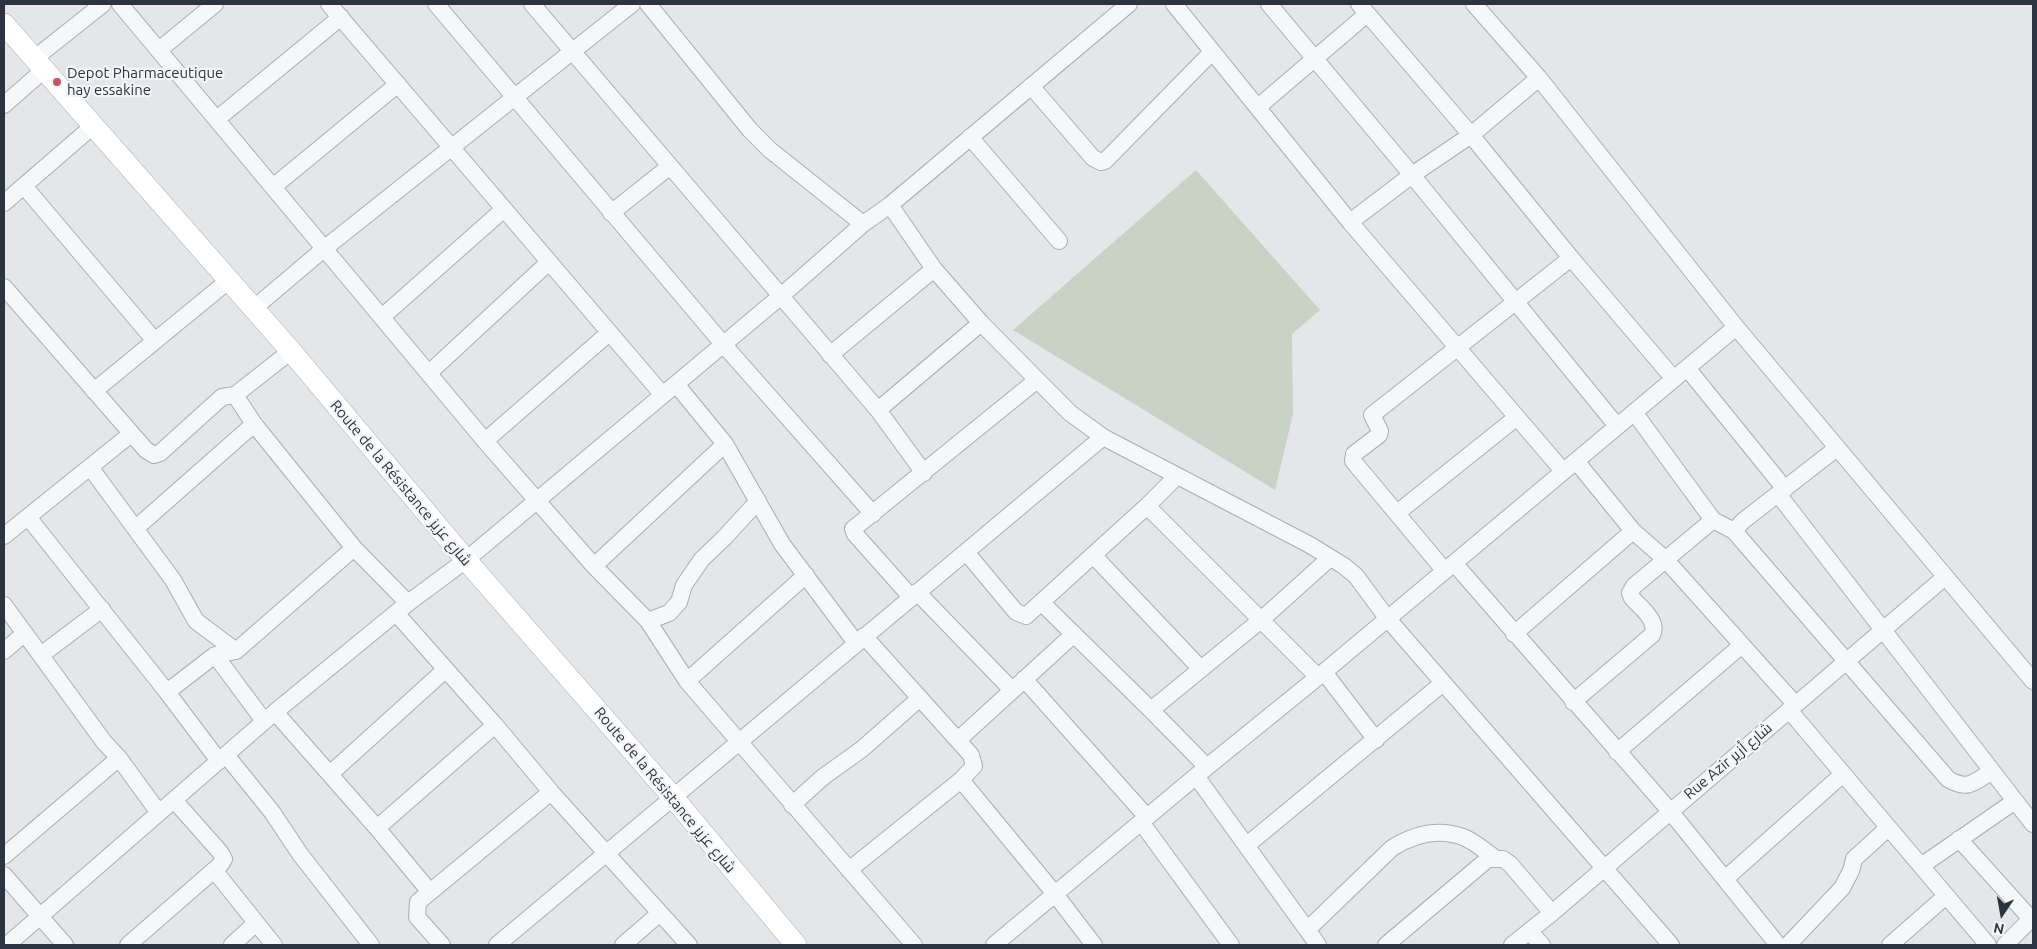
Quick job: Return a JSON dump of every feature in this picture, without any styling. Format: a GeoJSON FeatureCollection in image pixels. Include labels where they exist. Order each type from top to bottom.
{"type":"FeatureCollection","features":[{"type":"Feature","properties":{"kind":"main road","name":"Route de la Résistance شارع عزيز"},"geometry":{"type":"LineString","coordinates":[[4,24],[290,351],[466,560],[672,796],[796,945]]}},
{"type":"Feature","properties":{"kind":"street"},"geometry":{"type":"LineString","coordinates":[[4,105],[40,64],[104,4]]}},
{"type":"Feature","properties":{"kind":"street"},"geometry":{"type":"LineString","coordinates":[[120,4],[485,441],[594,566],[648,622],[687,682],[914,945]]}},
{"type":"Feature","properties":{"kind":"street"},"geometry":{"type":"LineString","coordinates":[[159,50],[215,4]]}},
{"type":"Feature","properties":{"kind":"street"},"geometry":{"type":"LineString","coordinates":[[329,4],[662,394]]}},
{"type":"Feature","properties":{"kind":"street"},"geometry":{"type":"LineString","coordinates":[[436,4],[723,344],[873,514]]}},
{"type":"Feature","properties":{"kind":"street"},"geometry":{"type":"LineString","coordinates":[[532,4],[878,410],[924,473]]}},
{"type":"Feature","properties":{"kind":"street"},"geometry":{"type":"LineString","coordinates":[[253,309],[325,248],[632,4]]}},
{"type":"Feature","properties":{"kind":"street"},"geometry":{"type":"LineString","coordinates":[[648,4],[750,130],[770,150],[863,224]]}},
{"type":"Feature","properties":{"kind":"street"},"geometry":{"type":"LineString","coordinates":[[7,945],[270,716],[402,608],[466,560],[781,296],[863,224],[890,205],[1129,4]]}},
{"type":"Feature","properties":{"kind":"street"},"geometry":{"type":"LineString","coordinates":[[1174,4],[1350,222],[1563,471]]}},
{"type":"Feature","properties":{"kind":"street"},"geometry":{"type":"LineString","coordinates":[[1269,4],[1412,175],[1617,426]]}},
{"type":"Feature","properties":{"kind":"street"},"geometry":{"type":"LineString","coordinates":[[1474,4],[1539,78],[1736,327],[2033,681]]}},
{"type":"Feature","properties":{"kind":"street"},"geometry":{"type":"LineString","coordinates":[[1258,107],[1314,59],[1363,9],[1471,135],[1571,258],[1674,379]]}},
{"type":"Feature","properties":{"kind":"street"},"geometry":{"type":"LineString","coordinates":[[217,119],[341,17]]}},
{"type":"Feature","properties":{"kind":"street"},"geometry":{"type":"LineString","coordinates":[[1031,86],[1093,158],[1101,162],[1212,52]]}},
{"type":"Feature","properties":{"kind":"street"},"geometry":{"type":"LineString","coordinates":[[1350,222],[1412,175],[1471,135],[1539,78]]}},
{"type":"Feature","properties":{"kind":"street"},"geometry":{"type":"LineString","coordinates":[[273,187],[398,84]]}},
{"type":"Feature","properties":{"kind":"street"},"geometry":{"type":"LineString","coordinates":[[4,204],[93,126]]}},
{"type":"Feature","properties":{"kind":"street"},"geometry":{"type":"LineString","coordinates":[[970,137],[1059,241]]}},
{"type":"Feature","properties":{"kind":"street"},"geometry":{"type":"LineString","coordinates":[[611,213],[669,167]]}},
{"type":"Feature","properties":{"kind":"street"},"geometry":{"type":"LineString","coordinates":[[24,186],[155,341]]}},
{"type":"Feature","properties":{"kind":"street"},"geometry":{"type":"LineString","coordinates":[[890,205],[934,269],[981,323],[1070,412],[1103,436],[1310,545],[1356,576],[1387,618],[1671,945]]}},
{"type":"Feature","properties":{"kind":"street"},"geometry":{"type":"LineString","coordinates":[[382,318],[504,209]]}},
{"type":"Feature","properties":{"kind":"street"},"geometry":{"type":"LineString","coordinates":[[1571,258],[1372,415],[1380,431],[1378,435],[1354,454],[1353,461],[1397,513],[1514,634],[1670,811],[1778,945]]}},
{"type":"Feature","properties":{"kind":"street"},"geometry":{"type":"LineString","coordinates":[[429,373],[549,262]]}},
{"type":"Feature","properties":{"kind":"street"},"geometry":{"type":"LineString","coordinates":[[830,355],[934,269]]}},
{"type":"Feature","properties":{"kind":"street"},"geometry":{"type":"LineString","coordinates":[[94,391],[228,281]]}},
{"type":"Feature","properties":{"kind":"street"},"geometry":{"type":"LineString","coordinates":[[4,287],[131,434],[150,454],[154,455],[160,453],[222,397],[235,395],[290,351]]}},
{"type":"Feature","properties":{"kind":"street"},"geometry":{"type":"LineString","coordinates":[[878,410],[981,323]]}},
{"type":"Feature","properties":{"kind":"street"},"geometry":{"type":"LineString","coordinates":[[994,945],[1321,675],[1736,327]]}},
{"type":"Feature","properties":{"kind":"street"},"geometry":{"type":"LineString","coordinates":[[485,441],[609,333]]}},
{"type":"Feature","properties":{"kind":"street"},"geometry":{"type":"LineString","coordinates":[[1688,368],[1883,630],[2033,824]]}},
{"type":"Feature","properties":{"kind":"street"},"geometry":{"type":"LineString","coordinates":[[1012,690],[854,534],[854,529],[1037,380]]}},
{"type":"Feature","properties":{"kind":"street"},"geometry":{"type":"LineString","coordinates":[[676,384],[725,444],[782,544],[806,575],[860,639],[920,698],[971,755],[974,766],[961,780],[849,870]]}},
{"type":"Feature","properties":{"kind":"street"},"geometry":{"type":"LineString","coordinates":[[235,395],[254,424],[402,608],[445,670],[688,945]]}},
{"type":"Feature","properties":{"kind":"street"},"geometry":{"type":"LineString","coordinates":[[1634,412],[1713,520],[1734,531],[1948,779],[1961,785],[1971,785],[1992,771]]}},
{"type":"Feature","properties":{"kind":"street"},"geometry":{"type":"LineString","coordinates":[[1397,513],[1517,417]]}},
{"type":"Feature","properties":{"kind":"street"},"geometry":{"type":"LineString","coordinates":[[136,528],[254,424]]}},
{"type":"Feature","properties":{"kind":"street"},"geometry":{"type":"LineString","coordinates":[[5,531],[28,517],[131,434]]}},
{"type":"Feature","properties":{"kind":"street"},"geometry":{"type":"LineString","coordinates":[[497,945],[672,796],[1103,436]]}},
{"type":"Feature","properties":{"kind":"street"},"geometry":{"type":"LineString","coordinates":[[594,566],[725,444]]}},
{"type":"Feature","properties":{"kind":"street"},"geometry":{"type":"LineString","coordinates":[[1734,531],[1781,491],[1837,448]]}},
{"type":"Feature","properties":{"kind":"street"},"geometry":{"type":"LineString","coordinates":[[1576,461],[1633,531],[1666,559],[1742,645],[1843,774],[1988,945]]}},
{"type":"Feature","properties":{"kind":"street"},"geometry":{"type":"LineString","coordinates":[[90,467],[173,580],[196,621],[236,651]]}},
{"type":"Feature","properties":{"kind":"street"},"geometry":{"type":"LineString","coordinates":[[966,552],[1016,612],[1026,616],[1147,506],[1177,476]]}},
{"type":"Feature","properties":{"kind":"street"},"geometry":{"type":"LineString","coordinates":[[648,622],[669,613],[679,602],[684,585],[702,558],[724,538],[758,501]]}},
{"type":"Feature","properties":{"kind":"street"},"geometry":{"type":"LineString","coordinates":[[1147,506],[1261,620],[1321,675],[1376,740]]}},
{"type":"Feature","properties":{"kind":"street"},"geometry":{"type":"LineString","coordinates":[[28,517],[167,692],[272,812],[300,854],[371,945]]}},
{"type":"Feature","properties":{"kind":"street"},"geometry":{"type":"LineString","coordinates":[[1573,702],[1652,635],[1655,629],[1654,624],[1630,593],[1634,586],[1713,520]]}},
{"type":"Feature","properties":{"kind":"street"},"geometry":{"type":"LineString","coordinates":[[1514,634],[1633,531]]}},
{"type":"Feature","properties":{"kind":"street"},"geometry":{"type":"LineString","coordinates":[[167,692],[215,655],[236,651],[354,548]]}},
{"type":"Feature","properties":{"kind":"street"},"geometry":{"type":"LineString","coordinates":[[1093,555],[1200,668]]}},
{"type":"Feature","properties":{"kind":"street"},"geometry":{"type":"LineString","coordinates":[[1151,710],[1261,620],[1330,558]]}},
{"type":"Feature","properties":{"kind":"street"},"geometry":{"type":"LineString","coordinates":[[687,682],[806,575]]}},
{"type":"Feature","properties":{"kind":"street","name":"Rue Azir شارع أزير"},"geometry":{"type":"LineString","coordinates":[[1512,945],[1552,913],[1945,577]]}},
{"type":"Feature","properties":{"kind":"street"},"geometry":{"type":"LineString","coordinates":[[1042,603],[1151,710],[1202,772],[1233,829],[1318,945]]}},
{"type":"Feature","properties":{"kind":"street"},"geometry":{"type":"LineString","coordinates":[[4,605],[104,742],[119,758],[159,813]]}},
{"type":"Feature","properties":{"kind":"street"},"geometry":{"type":"LineString","coordinates":[[41,655],[102,609]]}},
{"type":"Feature","properties":{"kind":"street"},"geometry":{"type":"LineString","coordinates":[[4,650],[24,634]]}},
{"type":"Feature","properties":{"kind":"street"},"geometry":{"type":"LineString","coordinates":[[958,740],[1074,634]]}},
{"type":"Feature","properties":{"kind":"street"},"geometry":{"type":"LineString","coordinates":[[1617,752],[1742,645]]}},
{"type":"Feature","properties":{"kind":"street"},"geometry":{"type":"LineString","coordinates":[[215,655],[270,716],[330,774],[430,892]]}},
{"type":"Feature","properties":{"kind":"street"},"geometry":{"type":"LineString","coordinates":[[330,774],[445,670]]}},
{"type":"Feature","properties":{"kind":"street"},"geometry":{"type":"LineString","coordinates":[[1024,679],[1144,820],[1231,945]]}},
{"type":"Feature","properties":{"kind":"street"},"geometry":{"type":"LineString","coordinates":[[1247,846],[1443,683]]}},
{"type":"Feature","properties":{"kind":"street"},"geometry":{"type":"LineString","coordinates":[[792,805],[823,778],[862,749],[920,698]]}},
{"type":"Feature","properties":{"kind":"street"},"geometry":{"type":"LineString","coordinates":[[377,828],[495,725]]}},
{"type":"Feature","properties":{"kind":"street"},"geometry":{"type":"LineString","coordinates":[[4,856],[119,758]]}},
{"type":"Feature","properties":{"kind":"street"},"geometry":{"type":"LineString","coordinates":[[1725,880],[1843,774]]}},
{"type":"Feature","properties":{"kind":"street"},"geometry":{"type":"LineString","coordinates":[[961,780],[1055,894],[1094,945]]}},
{"type":"Feature","properties":{"kind":"street"},"geometry":{"type":"LineString","coordinates":[[442,945],[417,917],[418,902],[551,792]]}},
{"type":"Feature","properties":{"kind":"street"},"geometry":{"type":"LineString","coordinates":[[128,945],[221,864],[224,859],[174,800]]}},
{"type":"Feature","properties":{"kind":"street"},"geometry":{"type":"LineString","coordinates":[[1921,866],[2015,801]]}},
{"type":"Feature","properties":{"kind":"street"},"geometry":{"type":"LineString","coordinates":[[1788,945],[1842,888],[1851,871],[1854,858],[1888,828]]}},
{"type":"Feature","properties":{"kind":"street"},"geometry":{"type":"LineString","coordinates":[[1307,930],[1392,848],[1408,838],[1443,833],[1463,837],[1495,858]]}},
{"type":"Feature","properties":{"kind":"street"},"geometry":{"type":"LineString","coordinates":[[1960,839],[2032,918],[2005,945]]}},
{"type":"Feature","properties":{"kind":"street"},"geometry":{"type":"LineString","coordinates":[[1386,945],[1488,859],[1503,859],[1510,864],[1552,913]]}},
{"type":"Feature","properties":{"kind":"street"},"geometry":{"type":"LineString","coordinates":[[214,870],[274,945]]}},
{"type":"Feature","properties":{"kind":"street"},"geometry":{"type":"LineString","coordinates":[[4,875],[65,945]]}},
{"type":"Feature","properties":{"kind":"street"},"geometry":{"type":"LineString","coordinates":[[1890,945],[1946,896]]}},
{"type":"Feature","properties":{"kind":"street"},"geometry":{"type":"LineString","coordinates":[[623,945],[660,913]]}},
{"type":"Feature","properties":{"kind":"street"},"geometry":{"type":"LineString","coordinates":[[232,945],[256,923]]}},
{"type":"Feature","properties":{"kind":"street"},"geometry":{"type":"LineString","coordinates":[[1529,931],[1542,945]]}},
{"type":"Feature","properties":{"kind":"green space"},"geometry":{"type":"Polygon","coordinates":[[[1196,170],[1320,310],[1292,334],[1293,414],[1275,490],[1013,330],[1196,170]]]}},
{"type":"Feature","properties":{"kind":"place","name":"Depot Pharmaceutique hay essakine"},"geometry":{"type":"Point","coordinates":[57,82]}}]}
